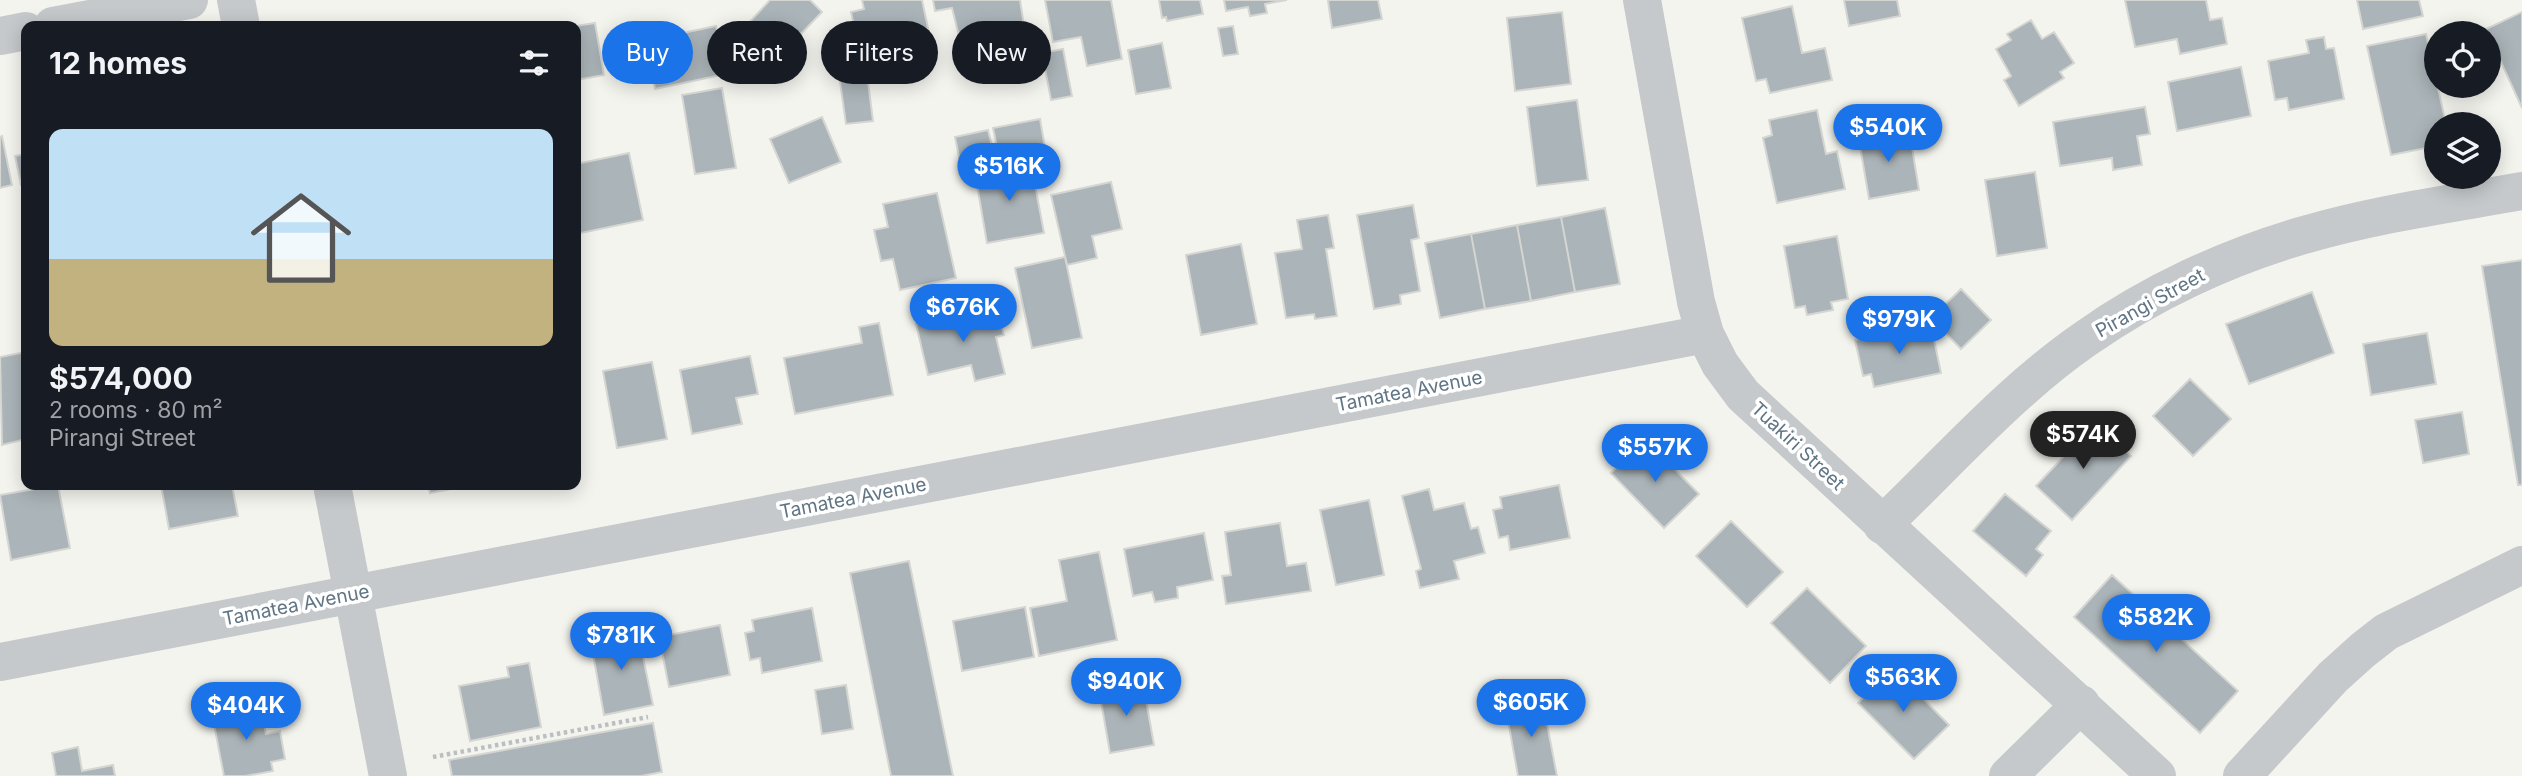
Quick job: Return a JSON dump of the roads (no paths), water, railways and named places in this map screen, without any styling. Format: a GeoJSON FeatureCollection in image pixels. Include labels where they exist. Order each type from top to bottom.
{"type":"FeatureCollection","features":[{"type":"Feature","properties":{"kind":"street"},"geometry":{"type":"LineString","coordinates":[[79,21],[189,0]]}},
{"type":"Feature","properties":{"kind":"street"},"geometry":{"type":"LineString","coordinates":[[236,0],[240,21]]}},
{"type":"Feature","properties":{"kind":"street","name":"Tuakiri Street"},"geometry":{"type":"LineString","coordinates":[[1642,0],[1688,263],[1705,334],[1720,364],[1736,388],[2157,776]]}},
{"type":"Feature","properties":{"kind":"street"},"geometry":{"type":"LineString","coordinates":[[0,36],[21,32]]}},
{"type":"Feature","properties":{"kind":"street","name":"Pirangi Street"},"geometry":{"type":"LineString","coordinates":[[1882,525],[2032,379],[2085,338],[2158,295],[2213,269],[2302,235],[2362,220],[2522,191]]}},
{"type":"Feature","properties":{"kind":"street","name":"Tamatea Avenue"},"geometry":{"type":"LineString","coordinates":[[0,662],[1705,334]]}},
{"type":"Feature","properties":{"kind":"street"},"geometry":{"type":"LineString","coordinates":[[333,490],[388,776]]}},
{"type":"Feature","properties":{"kind":"street"},"geometry":{"type":"LineString","coordinates":[[2242,776],[2333,677],[2386,632],[2522,565]]}},
{"type":"Feature","properties":{"kind":"street"},"geometry":{"type":"LineString","coordinates":[[2007,776],[2081,704]]}}]}
